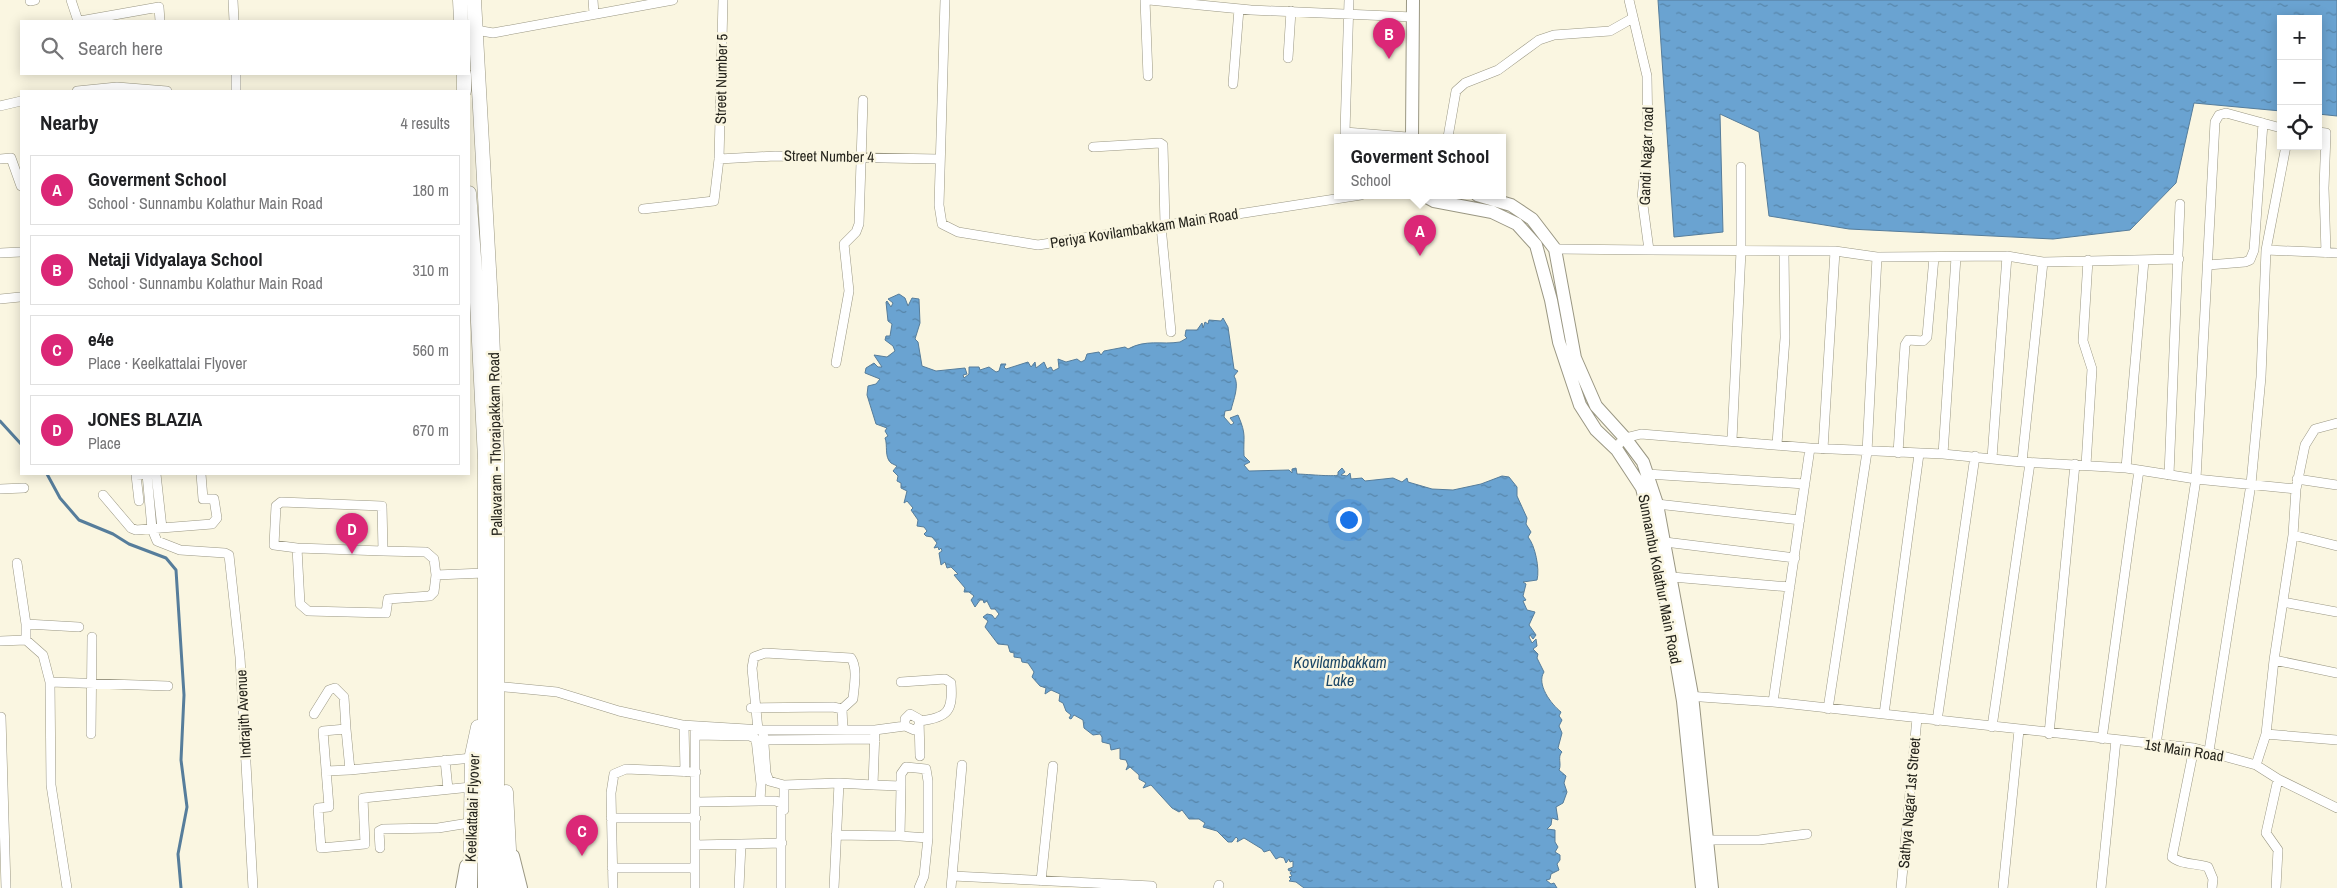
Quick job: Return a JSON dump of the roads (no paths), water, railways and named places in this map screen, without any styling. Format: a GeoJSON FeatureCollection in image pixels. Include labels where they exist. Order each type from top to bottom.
{"type":"FeatureCollection","features":[{"type":"Feature","properties":{"kind":"main road","name":"Pallavaram - Thoraipakkam Road"},"geometry":{"type":"LineString","coordinates":[[466,9],[476,30],[492,305],[497,454],[488,690],[485,888]]}},
{"type":"Feature","properties":{"kind":"main road"},"geometry":{"type":"LineString","coordinates":[[464,75],[464,90]]}},
{"type":"Feature","properties":{"kind":"main road","name":"Pallavaram - Thoraipakkam Road"},"geometry":{"type":"LineString","coordinates":[[470,206],[485,460],[484,573],[488,690],[498,714],[497,888]]}},
{"type":"Feature","properties":{"kind":"main road","name":"Keelkattalai Flyover"},"geometry":{"type":"LineString","coordinates":[[470,888],[469,823],[472,758],[488,690]]}},
{"type":"Feature","properties":{"kind":"main road","name":"Keelkattalai Flyover"},"geometry":{"type":"LineString","coordinates":[[498,714],[506,789],[511,888]]}},
{"type":"Feature","properties":{"kind":"street"},"geometry":{"type":"LineString","coordinates":[[71,0],[79,20]]}},
{"type":"Feature","properties":{"kind":"street"},"geometry":{"type":"LineString","coordinates":[[234,0],[234,20]]}},
{"type":"Feature","properties":{"kind":"street"},"geometry":{"type":"LineString","coordinates":[[593,0],[594,14]]}},
{"type":"Feature","properties":{"kind":"street"},"geometry":{"type":"LineString","coordinates":[[476,30],[493,32],[672,0]]}},
{"type":"Feature","properties":{"kind":"street","name":"Street Number 5"},"geometry":{"type":"LineString","coordinates":[[643,209],[714,201],[719,158],[723,0]]}},
{"type":"Feature","properties":{"kind":"street","name":"Periya Kovilambakkam Main Road"},"geometry":{"type":"LineString","coordinates":[[946,0],[939,159],[939,205],[942,224],[958,232],[1038,245],[1335,199]]}},
{"type":"Feature","properties":{"kind":"street"},"geometry":{"type":"LineString","coordinates":[[1146,0],[1148,76]]}},
{"type":"Feature","properties":{"kind":"street"},"geometry":{"type":"LineString","coordinates":[[1149,0],[1238,8],[1412,17]]}},
{"type":"Feature","properties":{"kind":"street"},"geometry":{"type":"LineString","coordinates":[[1350,0],[1346,132],[1370,134]]}},
{"type":"Feature","properties":{"kind":"street"},"geometry":{"type":"LineString","coordinates":[[1412,134],[1413,0]]}},
{"type":"Feature","properties":{"kind":"street","name":"Gandi Nagar road"},"geometry":{"type":"LineString","coordinates":[[1629,0],[1647,76],[1648,138],[1642,198],[1649,250]]}},
{"type":"Feature","properties":{"kind":"street"},"geometry":{"type":"LineString","coordinates":[[85,20],[159,7],[160,20]]}},
{"type":"Feature","properties":{"kind":"street"},"geometry":{"type":"LineString","coordinates":[[1233,84],[1238,8]]}},
{"type":"Feature","properties":{"kind":"street"},"geometry":{"type":"LineString","coordinates":[[1288,58],[1291,11]]}},
{"type":"Feature","properties":{"kind":"street"},"geometry":{"type":"LineString","coordinates":[[1449,134],[1456,91],[1465,83],[1498,70],[1538,40],[1554,34],[1610,31],[1633,18]]}},
{"type":"Feature","properties":{"kind":"street"},"geometry":{"type":"LineString","coordinates":[[236,75],[236,90]]}},
{"type":"Feature","properties":{"kind":"street"},"geometry":{"type":"LineString","coordinates":[[87,90],[117,87],[154,90]]}},
{"type":"Feature","properties":{"kind":"street"},"geometry":{"type":"LineString","coordinates":[[836,363],[848,291],[844,244],[856,232],[859,224],[863,100]]}},
{"type":"Feature","properties":{"kind":"street"},"geometry":{"type":"LineString","coordinates":[[0,106],[20,101]]}},
{"type":"Feature","properties":{"kind":"street"},"geometry":{"type":"LineString","coordinates":[[2156,744],[2196,479],[2215,122],[2220,115],[2226,113],[2277,127]]}},
{"type":"Feature","properties":{"kind":"street"},"geometry":{"type":"LineString","coordinates":[[2208,265],[2245,262],[2250,260],[2254,250],[2263,123]]}},
{"type":"Feature","properties":{"kind":"street"},"geometry":{"type":"LineString","coordinates":[[2326,253],[2322,132],[2337,134]]}},
{"type":"Feature","properties":{"kind":"street"},"geometry":{"type":"LineString","coordinates":[[1093,147],[1160,143],[1163,145],[1163,225],[1171,332]]}},
{"type":"Feature","properties":{"kind":"street"},"geometry":{"type":"LineString","coordinates":[[2209,751],[2251,484],[2261,378],[2266,250],[2285,150]]}},
{"type":"Feature","properties":{"kind":"street","name":"Street Number 4"},"geometry":{"type":"LineString","coordinates":[[719,158],[775,156],[939,159]]}},
{"type":"Feature","properties":{"kind":"street"},"geometry":{"type":"LineString","coordinates":[[0,159],[11,158],[20,183]]}},
{"type":"Feature","properties":{"kind":"street"},"geometry":{"type":"LineString","coordinates":[[1732,440],[1742,250],[1741,167]]}},
{"type":"Feature","properties":{"kind":"street","name":"Sunnambu Kolathur Main Road"},"geometry":{"type":"LineString","coordinates":[[1430,199],[1492,212],[1517,224],[1536,245],[1551,300],[1559,342],[1580,405],[1596,430],[1615,448],[1642,488],[1657,548],[1687,696]]}},
{"type":"Feature","properties":{"kind":"street","name":"Sunnambu Kolathur Main Road"},"geometry":{"type":"LineString","coordinates":[[1491,199],[1511,205],[1532,219],[1554,249],[1575,358],[1596,406],[1625,438],[1643,462],[1657,504],[1672,576],[1687,696],[1697,788],[1702,888]]}},
{"type":"Feature","properties":{"kind":"street"},"geometry":{"type":"LineString","coordinates":[[2169,475],[2180,204]]}},
{"type":"Feature","properties":{"kind":"street"},"geometry":{"type":"LineString","coordinates":[[1554,249],[1835,251],[1877,257],[2007,256],[2043,262],[2179,259]]}},
{"type":"Feature","properties":{"kind":"street"},"geometry":{"type":"LineString","coordinates":[[2266,250],[2337,253]]}},
{"type":"Feature","properties":{"kind":"street"},"geometry":{"type":"LineString","coordinates":[[1777,444],[1785,338],[1784,251]]}},
{"type":"Feature","properties":{"kind":"street"},"geometry":{"type":"LineString","coordinates":[[1822,449],[1835,251]]}},
{"type":"Feature","properties":{"kind":"street"},"geometry":{"type":"LineString","coordinates":[[0,253],[20,252]]}},
{"type":"Feature","properties":{"kind":"street"},"geometry":{"type":"LineString","coordinates":[[1992,458],[2007,256]]}},
{"type":"Feature","properties":{"kind":"street"},"geometry":{"type":"LineString","coordinates":[[1828,709],[1867,452],[1877,257]]}},
{"type":"Feature","properties":{"kind":"street"},"geometry":{"type":"LineString","coordinates":[[1898,453],[1905,345],[1908,340],[1923,341],[1927,337],[1934,257]]}},
{"type":"Feature","properties":{"kind":"street"},"geometry":{"type":"LineString","coordinates":[[1943,454],[1956,257]]}},
{"type":"Feature","properties":{"kind":"street"},"geometry":{"type":"LineString","coordinates":[[2086,465],[2092,369],[2083,341],[2088,260]]}},
{"type":"Feature","properties":{"kind":"street"},"geometry":{"type":"LineString","coordinates":[[2126,468],[2144,260]]}},
{"type":"Feature","properties":{"kind":"street"},"geometry":{"type":"LineString","coordinates":[[1992,727],[2026,463],[2043,262]]}},
{"type":"Feature","properties":{"kind":"street"},"geometry":{"type":"LineString","coordinates":[[0,299],[20,297]]}},
{"type":"Feature","properties":{"kind":"street"},"geometry":{"type":"LineString","coordinates":[[2256,765],[2266,734],[2274,660],[2293,535],[2296,484],[2305,445],[2315,428],[2337,423]]}},
{"type":"Feature","properties":{"kind":"street"},"geometry":{"type":"LineString","coordinates":[[1615,448],[1625,438],[1642,434],[1822,449],[1943,454],[2026,463],[2126,468],[2196,479],[2251,484],[2337,485]]}},
{"type":"Feature","properties":{"kind":"street"},"geometry":{"type":"LineString","coordinates":[[1773,702],[1810,448]]}},
{"type":"Feature","properties":{"kind":"street"},"geometry":{"type":"LineString","coordinates":[[1884,714],[1919,454]]}},
{"type":"Feature","properties":{"kind":"street"},"geometry":{"type":"LineString","coordinates":[[1937,721],[1975,456]]}},
{"type":"Feature","properties":{"kind":"street"},"geometry":{"type":"LineString","coordinates":[[2050,734],[2075,464]]}},
{"type":"Feature","properties":{"kind":"street"},"geometry":{"type":"LineString","coordinates":[[2102,739],[2140,470]]}},
{"type":"Feature","properties":{"kind":"street"},"geometry":{"type":"LineString","coordinates":[[1647,474],[1805,484]]}},
{"type":"Feature","properties":{"kind":"street"},"geometry":{"type":"LineString","coordinates":[[136,475],[139,501]]}},
{"type":"Feature","properties":{"kind":"street"},"geometry":{"type":"LineString","coordinates":[[147,475],[157,529]]}},
{"type":"Feature","properties":{"kind":"street"},"geometry":{"type":"LineString","coordinates":[[156,475],[157,529]]}},
{"type":"Feature","properties":{"kind":"street"},"geometry":{"type":"LineString","coordinates":[[103,495],[131,528],[157,529],[216,522],[216,502],[214,499],[203,499],[201,475]]}},
{"type":"Feature","properties":{"kind":"street"},"geometry":{"type":"LineString","coordinates":[[0,489],[24,488]]}},
{"type":"Feature","properties":{"kind":"street"},"geometry":{"type":"LineString","coordinates":[[298,548],[300,604],[302,608],[308,611],[386,613],[388,599],[430,596],[434,592],[436,575],[434,558],[426,552],[383,552],[274,545],[274,513],[276,506],[281,502],[382,506],[383,552]]}},
{"type":"Feature","properties":{"kind":"street"},"geometry":{"type":"LineString","coordinates":[[1657,504],[1800,520]]}},
{"type":"Feature","properties":{"kind":"street","name":"Indrajith Avenue"},"geometry":{"type":"LineString","coordinates":[[157,529],[157,541],[167,547],[229,555],[236,609],[252,888]]}},
{"type":"Feature","properties":{"kind":"street"},"geometry":{"type":"LineString","coordinates":[[2293,535],[2337,546]]}},
{"type":"Feature","properties":{"kind":"street"},"geometry":{"type":"LineString","coordinates":[[1666,542],[1795,558]]}},
{"type":"Feature","properties":{"kind":"street"},"geometry":{"type":"LineString","coordinates":[[17,563],[26,624],[26,640]]}},
{"type":"Feature","properties":{"kind":"street"},"geometry":{"type":"LineString","coordinates":[[436,575],[484,573]]}},
{"type":"Feature","properties":{"kind":"street"},"geometry":{"type":"LineString","coordinates":[[1672,576],[1790,588]]}},
{"type":"Feature","properties":{"kind":"street"},"geometry":{"type":"LineString","coordinates":[[2283,602],[2337,612]]}},
{"type":"Feature","properties":{"kind":"street"},"geometry":{"type":"LineString","coordinates":[[26,624],[80,627]]}},
{"type":"Feature","properties":{"kind":"street"},"geometry":{"type":"LineString","coordinates":[[92,637],[92,734]]}},
{"type":"Feature","properties":{"kind":"street"},"geometry":{"type":"LineString","coordinates":[[0,641],[26,640],[43,655],[50,682],[51,785],[67,888]]}},
{"type":"Feature","properties":{"kind":"street"},"geometry":{"type":"LineString","coordinates":[[842,709],[853,699],[854,677],[851,658],[765,653],[754,657],[752,668],[754,708],[763,740],[766,773],[769,781],[784,785],[839,783],[901,786]]}},
{"type":"Feature","properties":{"kind":"street"},"geometry":{"type":"LineString","coordinates":[[2274,660],[2337,672]]}},
{"type":"Feature","properties":{"kind":"street"},"geometry":{"type":"LineString","coordinates":[[901,682],[945,679],[951,683],[952,704],[947,711],[936,718],[919,724],[911,730],[905,726],[904,719],[908,715],[915,715],[919,724],[920,756]]}},
{"type":"Feature","properties":{"kind":"street"},"geometry":{"type":"LineString","coordinates":[[50,682],[168,686]]}},
{"type":"Feature","properties":{"kind":"street"},"geometry":{"type":"LineString","coordinates":[[314,714],[329,690],[334,688],[340,691],[344,697],[350,770]]}},
{"type":"Feature","properties":{"kind":"street"},"geometry":{"type":"LineString","coordinates":[[488,690],[557,692],[619,711],[684,725],[695,730],[750,736],[756,739],[761,784],[760,801]]}},
{"type":"Feature","properties":{"kind":"street","name":"1st Main Road"},"geometry":{"type":"LineString","coordinates":[[1687,696],[1773,702],[2050,734],[2194,748],[2256,765],[2278,779],[2337,808]]}},
{"type":"Feature","properties":{"kind":"street"},"geometry":{"type":"LineString","coordinates":[[754,708],[834,707],[842,709]]}},
{"type":"Feature","properties":{"kind":"street"},"geometry":{"type":"LineString","coordinates":[[842,709],[843,730]]}},
{"type":"Feature","properties":{"kind":"street"},"geometry":{"type":"LineString","coordinates":[[1,717],[2,841],[6,888]]}},
{"type":"Feature","properties":{"kind":"street","name":"Sathya Nagar 1st Street"},"geometry":{"type":"LineString","coordinates":[[1900,888],[1917,718]]}},
{"type":"Feature","properties":{"kind":"street"},"geometry":{"type":"LineString","coordinates":[[684,725],[685,772]]}},
{"type":"Feature","properties":{"kind":"street"},"geometry":{"type":"LineString","coordinates":[[763,740],[875,735],[905,726]]}},
{"type":"Feature","properties":{"kind":"street"},"geometry":{"type":"LineString","coordinates":[[346,728],[323,731],[329,807],[318,808],[321,848],[365,844],[363,798],[471,787]]}},
{"type":"Feature","properties":{"kind":"street"},"geometry":{"type":"LineString","coordinates":[[695,730],[843,730],[875,735]]}},
{"type":"Feature","properties":{"kind":"street"},"geometry":{"type":"LineString","coordinates":[[695,730],[696,888]]}},
{"type":"Feature","properties":{"kind":"street"},"geometry":{"type":"LineString","coordinates":[[2002,888],[2019,730]]}},
{"type":"Feature","properties":{"kind":"street"},"geometry":{"type":"LineString","coordinates":[[2266,734],[2337,740]]}},
{"type":"Feature","properties":{"kind":"street"},"geometry":{"type":"LineString","coordinates":[[873,785],[875,735]]}},
{"type":"Feature","properties":{"kind":"street"},"geometry":{"type":"LineString","coordinates":[[2101,888],[2116,740]]}},
{"type":"Feature","properties":{"kind":"street"},"geometry":{"type":"LineString","coordinates":[[2194,748],[2172,857],[2177,862],[2199,864],[2208,867],[2212,888]]}},
{"type":"Feature","properties":{"kind":"street"},"geometry":{"type":"LineString","coordinates":[[326,772],[472,758]]}},
{"type":"Feature","properties":{"kind":"street"},"geometry":{"type":"LineString","coordinates":[[445,760],[448,789]]}},
{"type":"Feature","properties":{"kind":"street"},"geometry":{"type":"LineString","coordinates":[[952,888],[962,765]]}},
{"type":"Feature","properties":{"kind":"street"},"geometry":{"type":"LineString","coordinates":[[900,836],[901,774],[906,766],[926,769],[928,781],[928,838],[924,876],[919,888]]}},
{"type":"Feature","properties":{"kind":"street"},"geometry":{"type":"LineString","coordinates":[[1041,881],[1053,766]]}},
{"type":"Feature","properties":{"kind":"street"},"geometry":{"type":"LineString","coordinates":[[613,888],[611,793],[614,774],[626,769],[696,772]]}},
{"type":"Feature","properties":{"kind":"street"},"geometry":{"type":"LineString","coordinates":[[2276,888],[2278,850],[2266,833],[2278,779]]}},
{"type":"Feature","properties":{"kind":"street"},"geometry":{"type":"LineString","coordinates":[[834,888],[839,783]]}},
{"type":"Feature","properties":{"kind":"street"},"geometry":{"type":"LineString","coordinates":[[783,888],[784,785]]}},
{"type":"Feature","properties":{"kind":"street","name":"Sunnambu Kolathur Main Road"},"geometry":{"type":"LineString","coordinates":[[1697,788],[1708,840],[1712,888]]}},
{"type":"Feature","properties":{"kind":"street"},"geometry":{"type":"LineString","coordinates":[[696,802],[776,801],[781,804],[783,888]]}},
{"type":"Feature","properties":{"kind":"street"},"geometry":{"type":"LineString","coordinates":[[611,818],[696,818]]}},
{"type":"Feature","properties":{"kind":"street"},"geometry":{"type":"LineString","coordinates":[[380,848],[378,835],[379,831],[383,829],[438,828],[469,823]]}},
{"type":"Feature","properties":{"kind":"street"},"geometry":{"type":"LineString","coordinates":[[1708,840],[1759,840],[1807,834]]}},
{"type":"Feature","properties":{"kind":"street"},"geometry":{"type":"LineString","coordinates":[[836,835],[928,838]]}},
{"type":"Feature","properties":{"kind":"street"},"geometry":{"type":"LineString","coordinates":[[508,836],[521,888]]}},
{"type":"Feature","properties":{"kind":"street"},"geometry":{"type":"LineString","coordinates":[[695,845],[782,843]]}},
{"type":"Feature","properties":{"kind":"street"},"geometry":{"type":"LineString","coordinates":[[462,888],[470,844]]}},
{"type":"Feature","properties":{"kind":"street"},"geometry":{"type":"LineString","coordinates":[[738,888],[740,844]]}},
{"type":"Feature","properties":{"kind":"street"},"geometry":{"type":"LineString","coordinates":[[612,868],[695,868]]}},
{"type":"Feature","properties":{"kind":"street"},"geometry":{"type":"LineString","coordinates":[[953,876],[1094,886],[1152,886]]}},
{"type":"Feature","properties":{"kind":"water"},"geometry":{"type":"Polygon","coordinates":[[[1658,0],[2337,0],[2337,116],[2322,114],[2322,15],[2277,15],[2277,111],[2194,103],[2176,183],[2130,230],[2053,239],[1849,229],[1769,216],[1759,132],[1720,114],[1723,232],[1674,237],[1658,0]]]}},
{"type":"Feature","properties":{"kind":"water","name":"Kovilambakkam Lake"},"geometry":{"type":"Polygon","coordinates":[[[899,294],[905,298],[908,306],[912,298],[919,299],[920,323],[915,339],[918,342],[922,366],[936,371],[965,368],[967,374],[963,375],[964,378],[969,374],[969,367],[979,367],[980,370],[989,367],[996,372],[999,371],[1001,364],[1006,364],[1004,367],[1006,369],[1028,362],[1031,367],[1035,362],[1036,368],[1044,362],[1047,369],[1051,367],[1053,371],[1059,368],[1058,359],[1066,362],[1077,359],[1081,362],[1085,360],[1087,354],[1099,352],[1101,355],[1104,351],[1125,347],[1128,349],[1147,343],[1180,342],[1187,338],[1185,336],[1186,330],[1197,330],[1202,323],[1203,328],[1205,322],[1208,324],[1209,320],[1221,321],[1223,318],[1228,327],[1234,369],[1238,371],[1234,376],[1236,388],[1231,410],[1225,411],[1224,417],[1231,425],[1234,423],[1230,418],[1238,415],[1244,432],[1244,456],[1250,462],[1244,465],[1249,471],[1289,470],[1292,473],[1292,469],[1296,468],[1297,474],[1331,476],[1338,475],[1342,468],[1345,472],[1341,475],[1347,476],[1350,473],[1351,479],[1362,478],[1365,481],[1393,478],[1402,482],[1407,478],[1408,482],[1432,489],[1453,490],[1481,484],[1502,476],[1509,477],[1517,487],[1517,496],[1527,518],[1526,524],[1531,532],[1528,537],[1535,551],[1537,564],[1537,580],[1523,582],[1526,584],[1523,596],[1526,600],[1523,601],[1527,610],[1535,612],[1529,625],[1536,635],[1533,639],[1530,635],[1529,637],[1532,643],[1536,639],[1537,646],[1533,649],[1538,654],[1537,658],[1544,672],[1542,677],[1543,688],[1549,699],[1561,712],[1559,716],[1562,720],[1559,726],[1562,733],[1558,748],[1562,752],[1559,770],[1566,776],[1564,783],[1567,792],[1563,803],[1556,807],[1558,820],[1552,818],[1551,825],[1547,829],[1555,830],[1555,842],[1558,847],[1555,852],[1560,855],[1560,860],[1557,864],[1559,870],[1551,874],[1550,879],[1546,880],[1551,884],[1554,883],[1557,888],[1304,888],[1296,882],[1289,881],[1291,879],[1289,877],[1292,876],[1290,873],[1292,870],[1289,871],[1288,869],[1293,867],[1293,861],[1290,862],[1289,859],[1286,863],[1284,858],[1276,859],[1270,850],[1264,852],[1244,838],[1237,842],[1238,839],[1236,837],[1232,842],[1228,842],[1217,831],[1203,827],[1205,823],[1199,819],[1189,819],[1182,810],[1179,812],[1172,808],[1151,785],[1143,788],[1146,783],[1139,779],[1139,775],[1130,767],[1126,770],[1128,765],[1126,760],[1120,759],[1120,748],[1111,750],[1110,744],[1102,742],[1100,734],[1093,735],[1084,728],[1083,720],[1074,715],[1071,719],[1069,718],[1071,715],[1066,711],[1063,703],[1059,701],[1060,694],[1051,690],[1045,694],[1046,688],[1040,686],[1032,677],[1034,672],[1028,663],[1022,662],[1021,658],[1014,657],[1014,653],[1010,652],[1008,645],[998,644],[985,627],[988,621],[983,617],[987,614],[992,615],[995,619],[999,614],[995,609],[991,609],[987,601],[984,603],[983,600],[980,600],[975,607],[971,600],[974,596],[969,592],[964,592],[965,588],[954,575],[958,574],[951,567],[947,568],[945,562],[941,565],[939,553],[942,551],[941,548],[939,550],[938,547],[934,548],[937,543],[932,537],[924,534],[927,531],[924,527],[917,526],[918,520],[911,510],[913,508],[907,501],[904,503],[907,491],[901,488],[901,483],[897,481],[898,476],[893,471],[897,466],[891,463],[887,454],[885,438],[888,436],[885,431],[887,428],[876,424],[867,395],[868,386],[876,384],[880,379],[865,373],[866,368],[874,363],[878,367],[882,367],[874,355],[887,357],[895,351],[893,346],[885,340],[886,336],[890,336],[892,324],[888,321],[886,302],[891,307],[893,303],[888,299],[899,294]]]}},
{"type":"Feature","properties":{"kind":"waterway"},"geometry":{"type":"LineString","coordinates":[[0,421],[20,443]]}},
{"type":"Feature","properties":{"kind":"waterway"},"geometry":{"type":"LineString","coordinates":[[48,475],[60,498],[79,520],[113,534],[129,544],[166,558],[176,570],[184,695],[181,760],[187,807],[178,854],[181,888]]}},
{"type":"Feature","properties":{"kind":"place","name":"Netaji Vidyalaya School"},"geometry":{"type":"Point","coordinates":[1389,59]}},
{"type":"Feature","properties":{"kind":"place","name":"Goverment School"},"geometry":{"type":"Point","coordinates":[1420,256]}},
{"type":"Feature","properties":{"kind":"place","name":"JONES BLAZIA"},"geometry":{"type":"Point","coordinates":[352,554]}},
{"type":"Feature","properties":{"kind":"place","name":"e4e"},"geometry":{"type":"Point","coordinates":[582,856]}}]}
